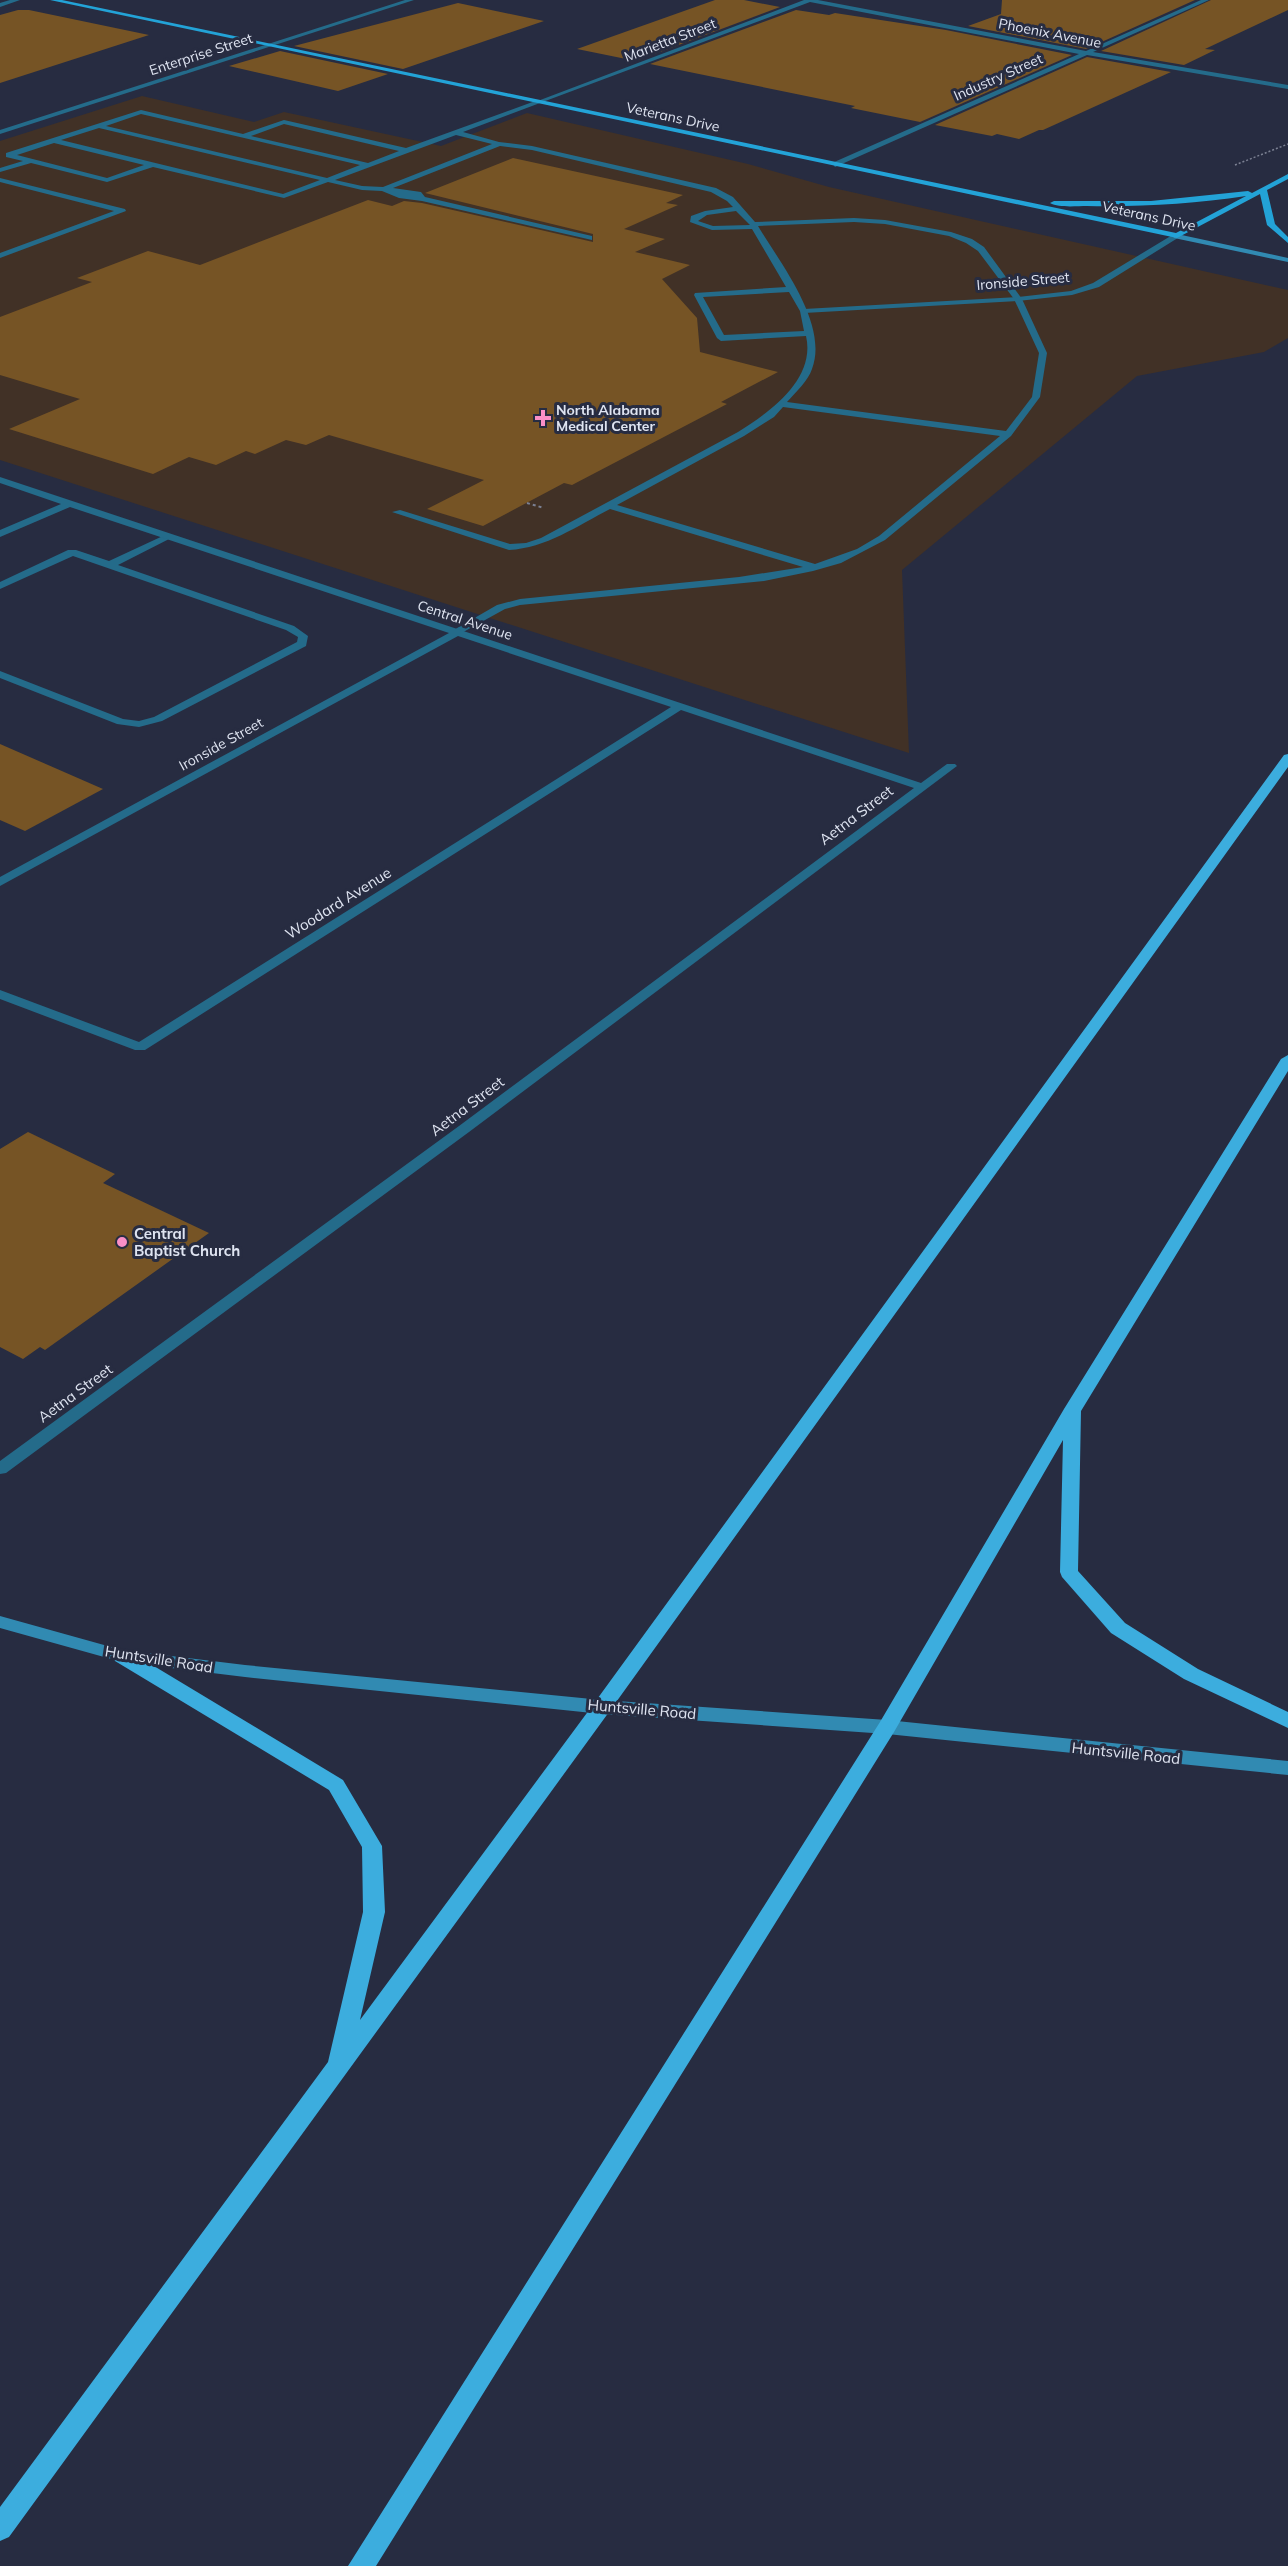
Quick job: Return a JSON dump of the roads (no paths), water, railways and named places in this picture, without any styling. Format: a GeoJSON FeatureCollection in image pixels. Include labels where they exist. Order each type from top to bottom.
{"type":"FeatureCollection","features":[{"type":"Feature","properties":{"kind":"highway"},"geometry":{"type":"LineString","coordinates":[[0,2528],[602,1707],[1288,758]]}},
{"type":"Feature","properties":{"kind":"highway"},"geometry":{"type":"LineString","coordinates":[[361,2566],[887,1727],[1073,1409],[1288,1059]]}},
{"type":"Feature","properties":{"kind":"highway"},"geometry":{"type":"LineString","coordinates":[[1073,1409],[1069,1572],[1118,1628],[1191,1674],[1288,1722]]}},
{"type":"Feature","properties":{"kind":"highway"},"geometry":{"type":"LineString","coordinates":[[122,1656],[336,1785],[372,1846],[374,1912],[338,2067]]}},
{"type":"Feature","properties":{"kind":"main road","name":"Veterans Drive"},"geometry":{"type":"LineString","coordinates":[[53,0],[1288,260]]}},
{"type":"Feature","properties":{"kind":"main road","name":"Ironside Street"},"geometry":{"type":"LineString","coordinates":[[1178,236],[1288,176]]}},
{"type":"Feature","properties":{"kind":"main road"},"geometry":{"type":"LineString","coordinates":[[1012,201],[1154,205],[1199,201],[1263,190],[1271,225],[1288,241]]}},
{"type":"Feature","properties":{"kind":"main road","name":"Huntsville Road"},"geometry":{"type":"LineString","coordinates":[[0,1622],[122,1656],[245,1671],[602,1707],[887,1727],[1288,1768]]}},
{"type":"Feature","properties":{"kind":"street"},"geometry":{"type":"LineString","coordinates":[[0,5],[17,0]]}},
{"type":"Feature","properties":{"kind":"street","name":"Enterprise Street"},"geometry":{"type":"LineString","coordinates":[[0,132],[411,0]]}},
{"type":"Feature","properties":{"kind":"street","name":"Phoenix Avenue"},"geometry":{"type":"LineString","coordinates":[[809,0],[1085,52],[1288,87]]}},
{"type":"Feature","properties":{"kind":"street","name":"Marietta Street"},"geometry":{"type":"LineString","coordinates":[[54,140],[284,196],[809,0]]}},
{"type":"Feature","properties":{"kind":"street","name":"Industry Street"},"geometry":{"type":"LineString","coordinates":[[835,165],[1206,0]]}},
{"type":"Feature","properties":{"kind":"street"},"geometry":{"type":"LineString","coordinates":[[154,164],[107,180],[9,155],[141,112],[369,165]]}},
{"type":"Feature","properties":{"kind":"street"},"geometry":{"type":"LineString","coordinates":[[242,136],[284,122],[409,151]]}},
{"type":"Feature","properties":{"kind":"street"},"geometry":{"type":"LineString","coordinates":[[99,126],[362,188],[384,189],[500,144]]}},
{"type":"Feature","properties":{"kind":"street"},"geometry":{"type":"LineString","coordinates":[[397,512],[508,547],[527,546],[544,540],[741,434],[771,415],[808,369],[812,345],[804,311],[753,226],[730,199],[692,184],[457,133]]}},
{"type":"Feature","properties":{"kind":"street"},"geometry":{"type":"LineString","coordinates":[[0,170],[30,160]]}},
{"type":"Feature","properties":{"kind":"street"},"geometry":{"type":"LineString","coordinates":[[0,180],[122,211],[0,256]]}},
{"type":"Feature","properties":{"kind":"street"},"geometry":{"type":"LineString","coordinates":[[384,189],[405,198],[422,199],[589,238]]}},
{"type":"Feature","properties":{"kind":"street","name":"Ironside Street"},"geometry":{"type":"LineString","coordinates":[[0,882],[501,607],[520,602],[749,580],[816,568],[862,551],[882,538],[1008,434],[1036,397],[1043,353],[1018,299],[981,249],[969,241],[951,234],[885,222],[854,220],[712,228],[693,222],[694,218],[705,213],[738,208]]}},
{"type":"Feature","properties":{"kind":"street","name":"Ironside Street"},"geometry":{"type":"LineString","coordinates":[[804,311],[1018,299],[1072,293],[1096,285],[1178,236]]}},
{"type":"Feature","properties":{"kind":"street"},"geometry":{"type":"LineString","coordinates":[[790,288],[698,295],[721,338],[809,333]]}},
{"type":"Feature","properties":{"kind":"street"},"geometry":{"type":"LineString","coordinates":[[782,404],[1008,434]]}},
{"type":"Feature","properties":{"kind":"street","name":"Central Avenue"},"geometry":{"type":"LineString","coordinates":[[0,480],[922,787]]}},
{"type":"Feature","properties":{"kind":"street"},"geometry":{"type":"LineString","coordinates":[[0,534],[68,504]]}},
{"type":"Feature","properties":{"kind":"street"},"geometry":{"type":"LineString","coordinates":[[608,506],[816,568]]}},
{"type":"Feature","properties":{"kind":"street"},"geometry":{"type":"LineString","coordinates":[[109,565],[168,537]]}},
{"type":"Feature","properties":{"kind":"street"},"geometry":{"type":"LineString","coordinates":[[0,586],[72,552],[290,628],[303,636],[302,644],[158,719],[139,724],[121,722],[0,674]]}},
{"type":"Feature","properties":{"kind":"street"},"geometry":{"type":"LineString","coordinates":[[0,685],[12,679]]}},
{"type":"Feature","properties":{"kind":"street","name":"Woodard Avenue"},"geometry":{"type":"LineString","coordinates":[[0,994],[140,1047],[679,707]]}},
{"type":"Feature","properties":{"kind":"street","name":"Aetna Street"},"geometry":{"type":"LineString","coordinates":[[0,1468],[473,1122],[951,766]]}},
{"type":"Feature","properties":{"kind":"place","name":"North Alabama Medical Center"},"geometry":{"type":"Point","coordinates":[543,418]}},
{"type":"Feature","properties":{"kind":"place","name":"Central Baptist Church"},"geometry":{"type":"Point","coordinates":[122,1242]}}]}
